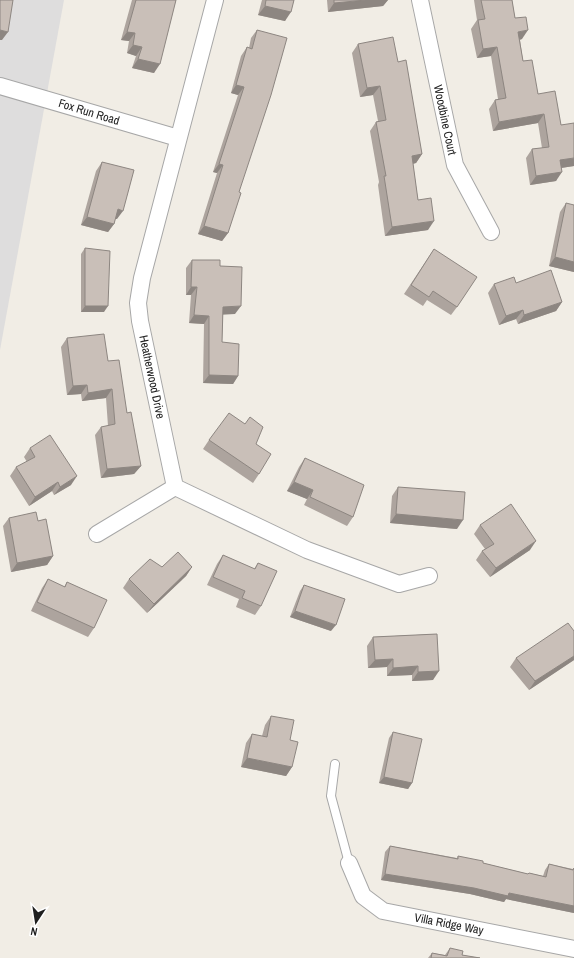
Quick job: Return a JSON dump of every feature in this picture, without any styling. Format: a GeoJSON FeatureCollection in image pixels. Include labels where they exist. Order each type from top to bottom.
{"type":"FeatureCollection","features":[{"type":"Feature","properties":{"kind":"street","name":"Heatherwood Drive"},"geometry":{"type":"LineString","coordinates":[[175,487],[140,321],[138,303],[142,278],[215,0]]}},
{"type":"Feature","properties":{"kind":"street","name":"Woodbine Court"},"geometry":{"type":"LineString","coordinates":[[420,0],[455,165],[491,232]]}},
{"type":"Feature","properties":{"kind":"street","name":"Fox Run Road"},"geometry":{"type":"LineString","coordinates":[[0,86],[25,92],[178,138]]}},
{"type":"Feature","properties":{"kind":"street"},"geometry":{"type":"LineString","coordinates":[[97,534],[175,487],[307,550],[399,584],[430,576]]}},
{"type":"Feature","properties":{"kind":"street","name":"Villa Ridge Way"},"geometry":{"type":"LineString","coordinates":[[349,863],[363,896],[383,911],[574,949]]}},
{"type":"Feature","properties":{"kind":"lane"},"geometry":{"type":"LineString","coordinates":[[335,764],[331,796],[349,863]]}},
{"type":"Feature","properties":{"kind":"shaded area"},"geometry":{"type":"Polygon","coordinates":[[[0,0],[64,0],[0,350],[0,0]]]}},
{"type":"Feature","properties":{"kind":"building"},"geometry":{"type":"Polygon","coordinates":[[[0,0],[13,0],[8,32],[0,30],[0,0]]]}},
{"type":"Feature","properties":{"kind":"building"},"geometry":{"type":"Polygon","coordinates":[[[136,0],[176,0],[160,64],[138,59],[142,47],[133,45],[135,33],[127,32],[136,0]]]}},
{"type":"Feature","properties":{"kind":"building"},"geometry":{"type":"Polygon","coordinates":[[[266,0],[294,0],[291,12],[265,6],[266,0]]]}},
{"type":"Feature","properties":{"kind":"building"},"geometry":{"type":"Polygon","coordinates":[[[334,0],[366,0],[334,3],[334,0]]]}},
{"type":"Feature","properties":{"kind":"building"},"geometry":{"type":"Polygon","coordinates":[[[481,0],[512,0],[515,18],[526,17],[528,30],[518,32],[523,61],[532,60],[538,94],[555,91],[561,125],[574,123],[574,158],[560,160],[562,172],[536,176],[532,149],[549,147],[544,114],[499,122],[495,100],[506,98],[497,47],[483,49],[478,20],[485,19],[481,0]]]}},
{"type":"Feature","properties":{"kind":"building"},"geometry":{"type":"Polygon","coordinates":[[[257,30],[287,38],[271,95],[239,192],[241,193],[228,233],[204,226],[223,165],[219,164],[244,87],[236,85],[247,47],[252,49],[257,30]]]}},
{"type":"Feature","properties":{"kind":"building"},"geometry":{"type":"Polygon","coordinates":[[[393,37],[398,62],[406,60],[422,154],[412,156],[418,200],[431,198],[434,221],[392,227],[384,176],[386,176],[376,122],[386,120],[380,86],[367,88],[358,44],[393,37]]]}},
{"type":"Feature","properties":{"kind":"building"},"geometry":{"type":"Polygon","coordinates":[[[102,162],[134,170],[123,211],[118,209],[114,224],[87,217],[102,162]]]}},
{"type":"Feature","properties":{"kind":"building"},"geometry":{"type":"Polygon","coordinates":[[[566,203],[574,205],[574,262],[555,257],[566,203]]]}},
{"type":"Feature","properties":{"kind":"building"},"geometry":{"type":"Polygon","coordinates":[[[85,248],[110,251],[108,306],[85,306],[85,248]]]}},
{"type":"Feature","properties":{"kind":"building"},"geometry":{"type":"Polygon","coordinates":[[[434,249],[477,277],[457,307],[433,291],[429,297],[411,285],[434,249]]]}},
{"type":"Feature","properties":{"kind":"building"},"geometry":{"type":"Polygon","coordinates":[[[192,260],[220,260],[220,266],[242,267],[241,306],[223,307],[222,342],[239,344],[238,376],[209,375],[209,316],[194,315],[197,287],[191,287],[192,260]]]}},
{"type":"Feature","properties":{"kind":"building"},"geometry":{"type":"Polygon","coordinates":[[[551,270],[562,302],[524,315],[523,310],[506,316],[494,284],[514,277],[516,283],[551,270]]]}},
{"type":"Feature","properties":{"kind":"building"},"geometry":{"type":"Polygon","coordinates":[[[104,334],[108,361],[119,360],[127,413],[131,412],[141,466],[107,469],[101,427],[115,424],[112,389],[88,393],[87,385],[73,386],[67,338],[104,334]]]}},
{"type":"Feature","properties":{"kind":"building"},"geometry":{"type":"Polygon","coordinates":[[[229,413],[245,424],[250,417],[263,427],[256,444],[271,454],[259,474],[209,440],[229,413]]]}},
{"type":"Feature","properties":{"kind":"building"},"geometry":{"type":"Polygon","coordinates":[[[50,435],[77,476],[60,487],[58,482],[35,497],[16,467],[35,457],[30,448],[50,435]]]}},
{"type":"Feature","properties":{"kind":"building"},"geometry":{"type":"Polygon","coordinates":[[[305,458],[364,485],[353,517],[310,497],[313,490],[294,482],[305,458]]]}},
{"type":"Feature","properties":{"kind":"building"},"geometry":{"type":"Polygon","coordinates":[[[398,487],[465,492],[463,520],[396,514],[398,487]]]}},
{"type":"Feature","properties":{"kind":"building"},"geometry":{"type":"Polygon","coordinates":[[[511,504],[536,541],[496,568],[482,551],[494,544],[480,525],[511,504]]]}},
{"type":"Feature","properties":{"kind":"building"},"geometry":{"type":"Polygon","coordinates":[[[36,512],[38,521],[46,519],[53,556],[17,563],[9,518],[36,512]]]}},
{"type":"Feature","properties":{"kind":"building"},"geometry":{"type":"Polygon","coordinates":[[[178,552],[192,567],[154,604],[129,579],[150,559],[162,567],[178,552]]]}},
{"type":"Feature","properties":{"kind":"building"},"geometry":{"type":"Polygon","coordinates":[[[223,555],[255,569],[258,563],[277,571],[261,606],[242,598],[245,591],[213,577],[223,555]]]}},
{"type":"Feature","properties":{"kind":"building"},"geometry":{"type":"Polygon","coordinates":[[[48,579],[65,587],[67,582],[107,600],[94,628],[37,602],[48,579]]]}},
{"type":"Feature","properties":{"kind":"building"},"geometry":{"type":"Polygon","coordinates":[[[304,585],[345,599],[336,625],[295,611],[304,585]]]}},
{"type":"Feature","properties":{"kind":"building"},"geometry":{"type":"Polygon","coordinates":[[[568,623],[574,631],[574,656],[535,681],[516,658],[568,623]]]}},
{"type":"Feature","properties":{"kind":"building"},"geometry":{"type":"Polygon","coordinates":[[[437,634],[439,671],[418,672],[418,666],[393,668],[393,659],[375,660],[373,637],[437,634]]]}},
{"type":"Feature","properties":{"kind":"building"},"geometry":{"type":"Polygon","coordinates":[[[271,716],[294,720],[290,740],[298,742],[292,767],[247,758],[252,734],[267,737],[271,716]]]}},
{"type":"Feature","properties":{"kind":"building"},"geometry":{"type":"Polygon","coordinates":[[[393,732],[422,739],[412,783],[384,777],[393,732]]]}},
{"type":"Feature","properties":{"kind":"building"},"geometry":{"type":"Polygon","coordinates":[[[390,846],[458,859],[458,856],[483,861],[483,863],[528,874],[546,877],[549,864],[573,870],[574,868],[574,906],[509,893],[508,896],[474,888],[385,874],[390,846]]]}},
{"type":"Feature","properties":{"kind":"building"},"geometry":{"type":"Polygon","coordinates":[[[450,948],[463,951],[462,955],[480,958],[431,958],[432,953],[447,956],[450,948]]]}}]}
